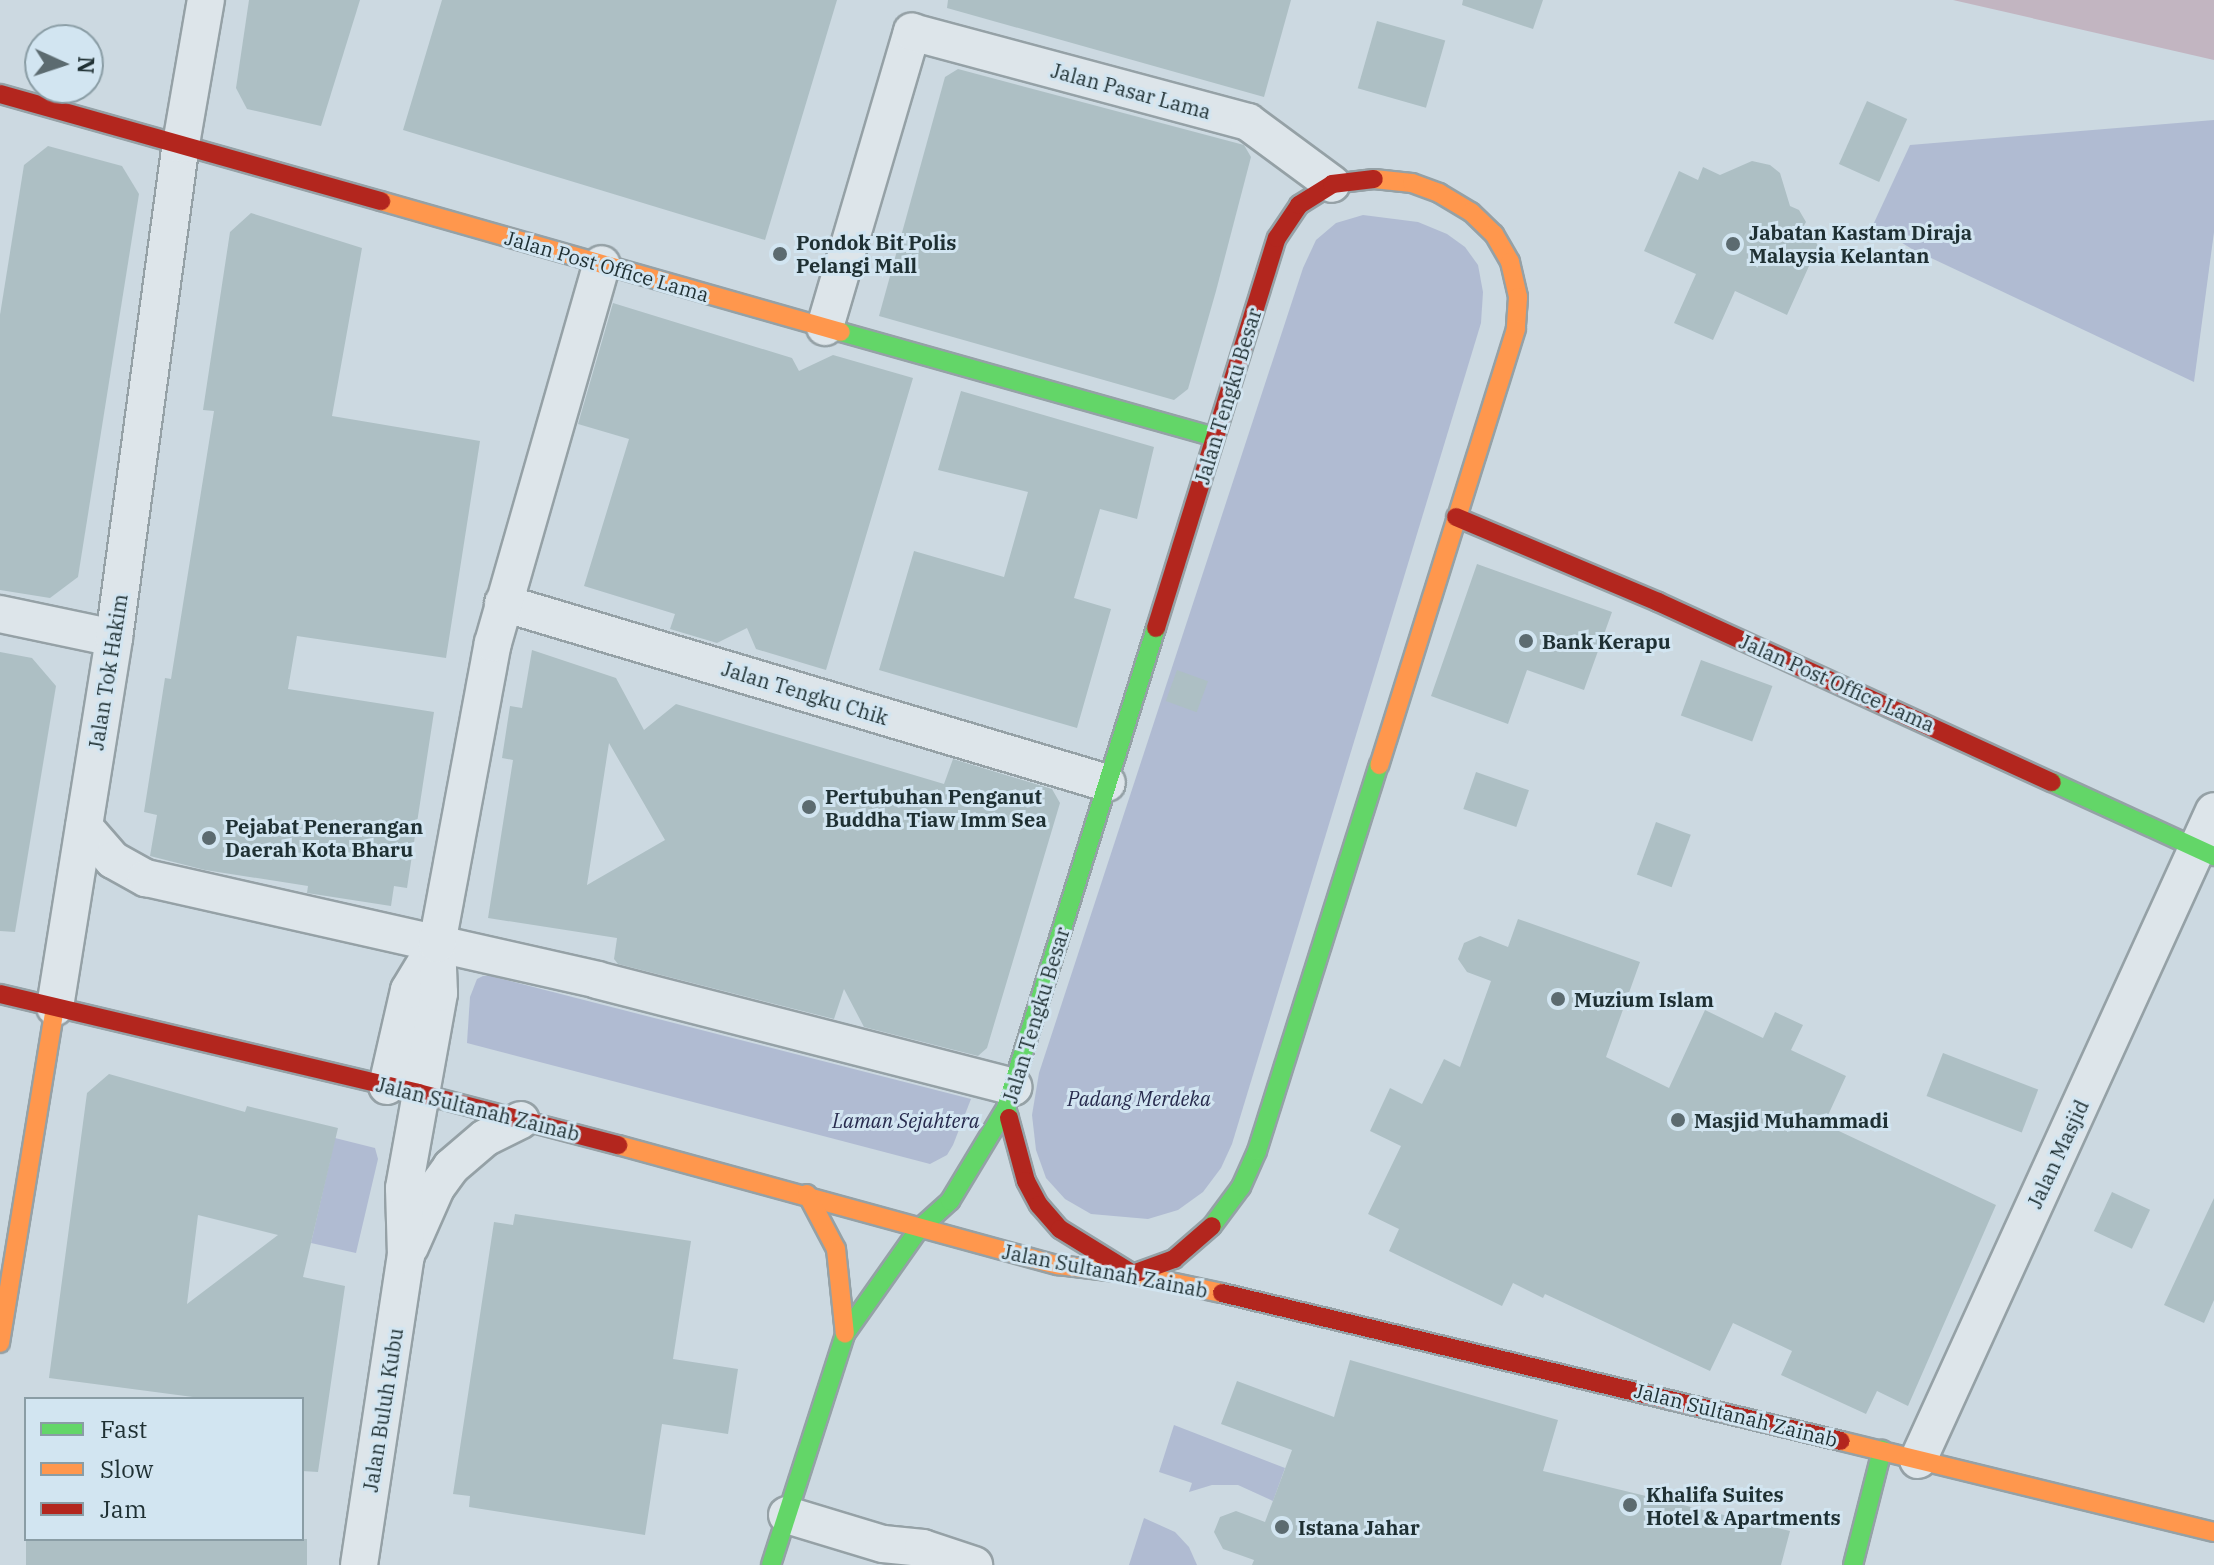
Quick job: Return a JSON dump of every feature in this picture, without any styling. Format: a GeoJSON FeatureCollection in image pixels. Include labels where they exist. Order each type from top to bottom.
{"type":"FeatureCollection","features":[{"type":"Feature","properties":{"kind":"main road","name":"Jalan Post Office Lama"},"geometry":{"type":"LineString","coordinates":[[0,94],[1215,437]]}},
{"type":"Feature","properties":{"kind":"main road","name":"Jalan Tengku Besar"},"geometry":{"type":"LineString","coordinates":[[1374,179],[1412,183],[1439,193],[1471,212],[1494,234],[1510,262],[1518,297],[1516,329],[1257,1151],[1241,1187],[1204,1236],[1174,1259],[1133,1274],[1060,1229],[1039,1205],[1026,1181],[1010,1098],[1215,437],[1277,238],[1299,205],[1332,184],[1374,179]]}},
{"type":"Feature","properties":{"kind":"main road","name":"Jalan Post Office Lama"},"geometry":{"type":"LineString","coordinates":[[1456,517],[1658,602],[2206,852]]}},
{"type":"Feature","properties":{"kind":"main road","name":"Jalan Sultanah Zainab"},"geometry":{"type":"LineString","coordinates":[[0,994],[403,1089],[807,1194],[919,1229],[1058,1265],[1133,1274],[1321,1314],[2214,1532]]}},
{"type":"Feature","properties":{"kind":"main road","name":"Jalan Tok Hakim"},"geometry":{"type":"LineString","coordinates":[[0,1343],[55,1007]]}},
{"type":"Feature","properties":{"kind":"main road"},"geometry":{"type":"LineString","coordinates":[[771,1565],[845,1334],[919,1229],[950,1201],[1010,1098]]}},
{"type":"Feature","properties":{"kind":"main road"},"geometry":{"type":"LineString","coordinates":[[807,1194],[836,1249],[845,1334]]}},
{"type":"Feature","properties":{"kind":"main road"},"geometry":{"type":"LineString","coordinates":[[1853,1565],[1882,1450]]}},
{"type":"Feature","properties":{"kind":"street","name":"Jalan Tok Hakim"},"geometry":{"type":"LineString","coordinates":[[55,1007],[114,638],[181,144],[206,0]]}},
{"type":"Feature","properties":{"kind":"street","name":"Jalan Pasar Lama"},"geometry":{"type":"LineString","coordinates":[[825,327],[912,32],[1248,122],[1332,184]]}},
{"type":"Feature","properties":{"kind":"street"},"geometry":{"type":"LineString","coordinates":[[403,1089],[439,993],[437,944],[503,603],[602,264]]}},
{"type":"Feature","properties":{"kind":"street","name":"Jalan Tengku Chik"},"geometry":{"type":"LineString","coordinates":[[503,603],[1107,783]]}},
{"type":"Feature","properties":{"kind":"street"},"geometry":{"type":"LineString","coordinates":[[0,614],[114,638]]}},
{"type":"Feature","properties":{"kind":"street","name":"Jalan Masjid"},"geometry":{"type":"LineString","coordinates":[[1918,1460],[2206,852],[2214,811]]}},
{"type":"Feature","properties":{"kind":"street"},"geometry":{"type":"LineString","coordinates":[[84,827],[113,860],[146,878],[612,983],[1010,1098]]}},
{"type":"Feature","properties":{"kind":"street","name":"Jalan Buluh Kubu"},"geometry":{"type":"LineString","coordinates":[[359,1565],[406,1256],[403,1089]]}},
{"type":"Feature","properties":{"kind":"street","name":"Jalan Buluh Kubu"},"geometry":{"type":"LineString","coordinates":[[406,1256],[436,1188],[451,1167],[485,1138],[521,1120]]}},
{"type":"Feature","properties":{"kind":"street"},"geometry":{"type":"LineString","coordinates":[[787,1515],[883,1544],[923,1548],[974,1565]]}},
{"type":"Feature","properties":{"kind":"green space"},"geometry":{"type":"Polygon","coordinates":[[[2214,120],[2214,232],[2194,382],[1912,249],[1873,225],[1910,145],[2214,120]]]}},
{"type":"Feature","properties":{"kind":"green space","name":"Padang Merdeka"},"geometry":{"type":"Polygon","coordinates":[[[1363,215],[1418,222],[1447,234],[1465,247],[1478,265],[1483,292],[1481,323],[1232,1144],[1221,1168],[1203,1192],[1178,1210],[1148,1219],[1091,1214],[1065,1199],[1046,1178],[1036,1150],[1032,1115],[1039,1073],[1303,268],[1316,240],[1336,223],[1363,215]]]}},
{"type":"Feature","properties":{"kind":"green space","name":"Laman Sejahtera"},"geometry":{"type":"Polygon","coordinates":[[[483,976],[971,1099],[947,1155],[930,1164],[467,1043],[470,997],[477,979],[483,976]]]}},
{"type":"Feature","properties":{"kind":"green space"},"geometry":{"type":"Polygon","coordinates":[[[335,1138],[375,1148],[378,1159],[356,1253],[311,1243],[335,1138]]]}},
{"type":"Feature","properties":{"kind":"green space"},"geometry":{"type":"Polygon","coordinates":[[[1174,1425],[1285,1468],[1273,1501],[1238,1485],[1212,1485],[1189,1492],[1192,1483],[1159,1472],[1174,1425]]]}},
{"type":"Feature","properties":{"kind":"green space"},"geometry":{"type":"Polygon","coordinates":[[[1144,1518],[1175,1532],[1189,1547],[1197,1565],[1129,1565],[1144,1518]]]}},
{"type":"Feature","properties":{"kind":"shaded area"},"geometry":{"type":"Polygon","coordinates":[[[1953,0],[2214,0],[2214,60],[1953,0]]]}},
{"type":"Feature","properties":{"kind":"building"},"geometry":{"type":"Polygon","coordinates":[[[249,0],[360,0],[321,126],[247,109],[236,88],[249,0]]]}},
{"type":"Feature","properties":{"kind":"building"},"geometry":{"type":"Polygon","coordinates":[[[442,0],[837,0],[765,240],[403,130],[442,0]]]}},
{"type":"Feature","properties":{"kind":"building"},"geometry":{"type":"Polygon","coordinates":[[[948,0],[1291,0],[1264,97],[947,8],[948,0]]]}},
{"type":"Feature","properties":{"kind":"building"},"geometry":{"type":"Polygon","coordinates":[[[1463,0],[1543,0],[1533,29],[1462,5],[1463,0]]]}},
{"type":"Feature","properties":{"kind":"building"},"geometry":{"type":"Polygon","coordinates":[[[1377,21],[1445,41],[1426,108],[1358,88],[1377,21]]]}},
{"type":"Feature","properties":{"kind":"building"},"geometry":{"type":"Polygon","coordinates":[[[958,69],[1244,145],[1251,157],[1216,291],[1188,389],[1174,400],[879,316],[945,77],[958,69]]]}},
{"type":"Feature","properties":{"kind":"building"},"geometry":{"type":"Polygon","coordinates":[[[1867,101],[1907,119],[1879,182],[1839,164],[1867,101]]]}},
{"type":"Feature","properties":{"kind":"building"},"geometry":{"type":"Polygon","coordinates":[[[48,146],[122,166],[139,194],[78,577],[50,598],[0,590],[0,315],[24,165],[48,146]]]}},
{"type":"Feature","properties":{"kind":"building","name":"Jabatan Kastam Diraja Malaysia Kelantan"},"geometry":{"type":"Polygon","coordinates":[[[1752,161],[1770,165],[1780,173],[1790,206],[1799,210],[1806,222],[1802,229],[1811,233],[1818,246],[1787,315],[1735,291],[1713,340],[1674,323],[1696,274],[1644,251],[1679,171],[1698,180],[1703,167],[1720,175],[1752,161]]]}},
{"type":"Feature","properties":{"kind":"building"},"geometry":{"type":"Polygon","coordinates":[[[251,213],[362,248],[332,416],[480,441],[446,658],[297,636],[288,689],[434,712],[407,888],[394,886],[391,906],[307,893],[308,886],[205,870],[150,856],[157,815],[144,812],[165,678],[171,679],[214,411],[203,410],[230,232],[251,213]]]}},
{"type":"Feature","properties":{"kind":"building"},"geometry":{"type":"Polygon","coordinates":[[[613,303],[792,358],[799,371],[833,355],[913,378],[826,670],[756,649],[747,628],[717,643],[670,629],[675,614],[584,586],[629,439],[578,424],[613,303]]]}},
{"type":"Feature","properties":{"kind":"building"},"geometry":{"type":"Polygon","coordinates":[[[961,391],[1154,447],[1137,519],[1100,509],[1074,598],[1111,609],[1077,728],[879,670],[914,551],[1004,577],[1028,492],[938,470],[961,391]]]}},
{"type":"Feature","properties":{"kind":"building","name":"Bank Kerapu"},"geometry":{"type":"Polygon","coordinates":[[[1477,564],[1612,612],[1584,690],[1527,670],[1508,724],[1431,696],[1477,564]]]}},
{"type":"Feature","properties":{"kind":"building"},"geometry":{"type":"Polygon","coordinates":[[[532,650],[616,678],[644,730],[676,704],[944,784],[953,759],[1052,789],[1060,803],[987,1048],[978,1056],[864,1027],[844,989],[834,1019],[618,964],[614,959],[617,938],[488,918],[513,760],[502,758],[510,706],[522,708],[532,650]],[[609,743],[587,885],[665,840],[609,743]]]}},
{"type":"Feature","properties":{"kind":"building"},"geometry":{"type":"Polygon","coordinates":[[[0,652],[32,658],[56,686],[15,932],[0,931],[0,652]]]}},
{"type":"Feature","properties":{"kind":"building"},"geometry":{"type":"Polygon","coordinates":[[[1701,660],[1772,686],[1752,741],[1681,715],[1701,660]]]}},
{"type":"Feature","properties":{"kind":"building"},"geometry":{"type":"Polygon","coordinates":[[[1177,670],[1208,681],[1197,712],[1166,701],[1177,670]]]}},
{"type":"Feature","properties":{"kind":"building"},"geometry":{"type":"Polygon","coordinates":[[[1476,772],[1529,790],[1516,827],[1463,809],[1476,772]]]}},
{"type":"Feature","properties":{"kind":"building"},"geometry":{"type":"Polygon","coordinates":[[[1656,822],[1691,835],[1672,887],[1637,875],[1656,822]]]}},
{"type":"Feature","properties":{"kind":"building"},"geometry":{"type":"Polygon","coordinates":[[[1518,919],[1640,962],[1606,1057],[1669,1088],[1705,1010],[1763,1038],[1775,1012],[1803,1025],[1791,1050],[1846,1076],[1824,1124],[1996,1205],[1908,1406],[1877,1391],[1866,1414],[1781,1375],[1792,1351],[1733,1323],[1710,1371],[1545,1294],[1543,1298],[1513,1283],[1502,1306],[1389,1251],[1399,1229],[1368,1214],[1401,1146],[1370,1131],[1390,1088],[1422,1104],[1444,1059],[1460,1067],[1491,981],[1467,972],[1458,959],[1464,943],[1480,936],[1508,947],[1518,919]]]}},
{"type":"Feature","properties":{"kind":"building"},"geometry":{"type":"Polygon","coordinates":[[[1943,1053],[2038,1090],[2022,1132],[1927,1096],[1943,1053]]]}},
{"type":"Feature","properties":{"kind":"building"},"geometry":{"type":"Polygon","coordinates":[[[109,1074],[245,1112],[247,1106],[338,1128],[303,1277],[345,1286],[318,1472],[304,1471],[304,1397],[193,1397],[49,1378],[87,1093],[109,1074]],[[198,1215],[187,1304],[278,1235],[198,1215]]]}},
{"type":"Feature","properties":{"kind":"building"},"geometry":{"type":"Polygon","coordinates":[[[2112,1192],[2150,1210],[2132,1249],[2094,1231],[2112,1192]]]}},
{"type":"Feature","properties":{"kind":"building"},"geometry":{"type":"Polygon","coordinates":[[[2214,1198],[2214,1300],[2204,1323],[2164,1305],[2214,1198]]]}},
{"type":"Feature","properties":{"kind":"building"},"geometry":{"type":"Polygon","coordinates":[[[515,1214],[691,1241],[673,1359],[738,1369],[728,1434],[662,1424],[645,1535],[469,1507],[470,1496],[453,1494],[494,1222],[513,1225],[515,1214]]]}},
{"type":"Feature","properties":{"kind":"building"},"geometry":{"type":"Polygon","coordinates":[[[1350,1360],[1558,1420],[1543,1471],[1790,1531],[1781,1565],[1252,1565],[1254,1560],[1223,1549],[1214,1532],[1220,1517],[1236,1511],[1265,1522],[1292,1450],[1221,1424],[1237,1381],[1334,1417],[1350,1360]]]}},
{"type":"Feature","properties":{"kind":"building"},"geometry":{"type":"Polygon","coordinates":[[[307,1539],[307,1565],[26,1565],[26,1541],[307,1539]]]}},
{"type":"Feature","properties":{"kind":"traffic: fast"},"geometry":{"type":"LineString","coordinates":[[841,332],[1215,437]]}},
{"type":"Feature","properties":{"kind":"traffic: fast"},"geometry":{"type":"LineString","coordinates":[[1009,1118],[1006,1108],[1156,628]]}},
{"type":"Feature","properties":{"kind":"traffic: fast"},"geometry":{"type":"LineString","coordinates":[[1212,1226],[1241,1187],[1257,1151],[1379,765]]}},
{"type":"Feature","properties":{"kind":"traffic: fast"},"geometry":{"type":"LineString","coordinates":[[2052,782],[2214,856]]}},
{"type":"Feature","properties":{"kind":"traffic: fast"},"geometry":{"type":"LineString","coordinates":[[771,1565],[845,1334],[919,1229],[950,1201],[1006,1108]]}},
{"type":"Feature","properties":{"kind":"traffic: fast"},"geometry":{"type":"LineString","coordinates":[[1853,1565],[1882,1450]]}},
{"type":"Feature","properties":{"kind":"traffic: slow"},"geometry":{"type":"LineString","coordinates":[[1374,179],[1412,183],[1439,193],[1471,212],[1494,234],[1510,262],[1518,297],[1516,329],[1379,765]]}},
{"type":"Feature","properties":{"kind":"traffic: slow"},"geometry":{"type":"LineString","coordinates":[[381,201],[841,332]]}},
{"type":"Feature","properties":{"kind":"traffic: slow"},"geometry":{"type":"LineString","coordinates":[[0,1343],[55,1007]]}},
{"type":"Feature","properties":{"kind":"traffic: slow"},"geometry":{"type":"LineString","coordinates":[[618,1145],[1058,1265],[1133,1274],[1222,1293]]}},
{"type":"Feature","properties":{"kind":"traffic: slow"},"geometry":{"type":"LineString","coordinates":[[807,1194],[836,1249],[845,1334]]}},
{"type":"Feature","properties":{"kind":"traffic: slow"},"geometry":{"type":"LineString","coordinates":[[1841,1441],[2214,1532]]}},
{"type":"Feature","properties":{"kind":"traffic: jam"},"geometry":{"type":"LineString","coordinates":[[0,94],[381,201]]}},
{"type":"Feature","properties":{"kind":"traffic: jam"},"geometry":{"type":"LineString","coordinates":[[1156,628],[1277,238],[1299,205],[1332,184],[1374,179]]}},
{"type":"Feature","properties":{"kind":"traffic: jam"},"geometry":{"type":"LineString","coordinates":[[1456,517],[1658,602],[2052,782]]}},
{"type":"Feature","properties":{"kind":"traffic: jam"},"geometry":{"type":"LineString","coordinates":[[0,994],[418,1093],[618,1145]]}},
{"type":"Feature","properties":{"kind":"traffic: jam"},"geometry":{"type":"LineString","coordinates":[[1009,1118],[1026,1181],[1039,1205],[1060,1229],[1133,1274],[1174,1259],[1212,1226]]}},
{"type":"Feature","properties":{"kind":"traffic: jam"},"geometry":{"type":"LineString","coordinates":[[1222,1293],[1841,1441]]}},
{"type":"Feature","properties":{"kind":"place","name":"Jabatan Kastam Diraja Malaysia Kelantan"},"geometry":{"type":"Point","coordinates":[1733,244]}},
{"type":"Feature","properties":{"kind":"place","name":"Pondok Bit Polis Pelangi Mall"},"geometry":{"type":"Point","coordinates":[780,254]}},
{"type":"Feature","properties":{"kind":"place","name":"Bank Kerapu"},"geometry":{"type":"Point","coordinates":[1526,641]}},
{"type":"Feature","properties":{"kind":"place","name":"Pertubuhan Penganut Buddha Tiaw Imm Sea"},"geometry":{"type":"Point","coordinates":[809,807]}},
{"type":"Feature","properties":{"kind":"place","name":"Pejabat Penerangan Daerah Kota Bharu"},"geometry":{"type":"Point","coordinates":[209,838]}},
{"type":"Feature","properties":{"kind":"place","name":"Muzium Islam"},"geometry":{"type":"Point","coordinates":[1558,999]}},
{"type":"Feature","properties":{"kind":"place","name":"Masjid Muhammadi"},"geometry":{"type":"Point","coordinates":[1678,1120]}},
{"type":"Feature","properties":{"kind":"place","name":"Khalifa Suites Hotel & Apartments"},"geometry":{"type":"Point","coordinates":[1630,1505]}},
{"type":"Feature","properties":{"kind":"place","name":"Istana Jahar"},"geometry":{"type":"Point","coordinates":[1282,1527]}}]}
